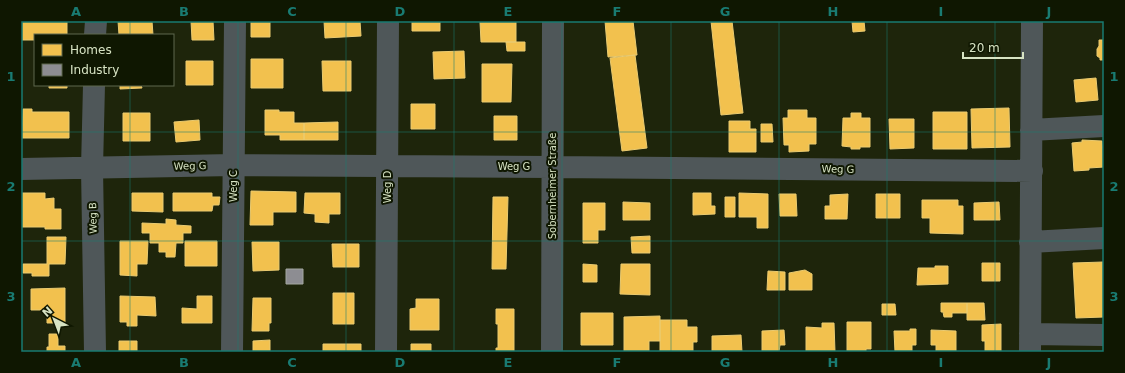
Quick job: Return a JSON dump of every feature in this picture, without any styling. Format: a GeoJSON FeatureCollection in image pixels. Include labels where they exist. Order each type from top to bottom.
{"type":"FeatureCollection","features":[{"type":"Feature","properties":{"kind":"street"},"geometry":{"type":"LineString","coordinates":[[95,34],[96,21]]}},
{"type":"Feature","properties":{"kind":"street","name":"Weg C"},"geometry":{"type":"LineString","coordinates":[[232,352],[234,21]]}},
{"type":"Feature","properties":{"kind":"street","name":"Weg D"},"geometry":{"type":"LineString","coordinates":[[386,352],[388,21]]}},
{"type":"Feature","properties":{"kind":"street","name":"Sobernheimer Straße"},"geometry":{"type":"LineString","coordinates":[[552,352],[553,21]]}},
{"type":"Feature","properties":{"kind":"street"},"geometry":{"type":"LineString","coordinates":[[1032,21],[1030,343],[1104,334]]}},
{"type":"Feature","properties":{"kind":"street","name":"Weg B"},"geometry":{"type":"LineString","coordinates":[[94,86],[92,168],[95,352]]}},
{"type":"Feature","properties":{"kind":"street"},"geometry":{"type":"LineString","coordinates":[[1031,130],[1104,126]]}},
{"type":"Feature","properties":{"kind":"street","name":"Weg G"},"geometry":{"type":"LineString","coordinates":[[21,169],[233,165],[552,166],[1032,171]]}},
{"type":"Feature","properties":{"kind":"street"},"geometry":{"type":"LineString","coordinates":[[1030,242],[1104,238]]}},
{"type":"Feature","properties":{"kind":"building: Homes"},"geometry":{"type":"Polygon","coordinates":[[[21,21],[67,21],[67,34],[34,34],[34,40],[21,40],[21,21]]]}},
{"type":"Feature","properties":{"kind":"building: Homes"},"geometry":{"type":"Polygon","coordinates":[[[118,21],[152,21],[153,34],[119,34],[118,21]]]}},
{"type":"Feature","properties":{"kind":"building: Homes"},"geometry":{"type":"Polygon","coordinates":[[[191,21],[213,21],[214,40],[192,40],[191,21]]]}},
{"type":"Feature","properties":{"kind":"building: Homes"},"geometry":{"type":"Polygon","coordinates":[[[251,21],[270,21],[270,37],[251,37],[251,21]]]}},
{"type":"Feature","properties":{"kind":"building: Homes"},"geometry":{"type":"Polygon","coordinates":[[[324,21],[360,21],[361,36],[325,38],[324,21]]]}},
{"type":"Feature","properties":{"kind":"building: Homes"},"geometry":{"type":"Polygon","coordinates":[[[412,21],[440,21],[440,31],[412,31],[412,21]]]}},
{"type":"Feature","properties":{"kind":"building: Homes"},"geometry":{"type":"Polygon","coordinates":[[[516,21],[516,42],[481,42],[480,22],[516,21]]]}},
{"type":"Feature","properties":{"kind":"building: Homes"},"geometry":{"type":"Polygon","coordinates":[[[605,21],[633,21],[637,55],[608,57],[605,21]]]}},
{"type":"Feature","properties":{"kind":"building: Homes"},"geometry":{"type":"Polygon","coordinates":[[[711,21],[732,21],[743,113],[721,115],[711,21]]]}},
{"type":"Feature","properties":{"kind":"building: Homes"},"geometry":{"type":"Polygon","coordinates":[[[852,21],[864,21],[865,31],[853,32],[852,21]]]}},
{"type":"Feature","properties":{"kind":"building: Homes"},"geometry":{"type":"Polygon","coordinates":[[[1099,40],[1104,40],[1104,60],[1100,60],[1097,56],[1099,40]]]}},
{"type":"Feature","properties":{"kind":"building: Homes"},"geometry":{"type":"Polygon","coordinates":[[[506,42],[525,42],[525,51],[507,51],[506,42]]]}},
{"type":"Feature","properties":{"kind":"building: Homes"},"geometry":{"type":"Polygon","coordinates":[[[464,51],[465,78],[434,79],[433,52],[464,51]]]}},
{"type":"Feature","properties":{"kind":"building: Homes"},"geometry":{"type":"Polygon","coordinates":[[[635,55],[647,148],[622,151],[610,58],[635,55]]]}},
{"type":"Feature","properties":{"kind":"building: Homes"},"geometry":{"type":"Polygon","coordinates":[[[251,59],[283,59],[283,88],[251,88],[251,59]]]}},
{"type":"Feature","properties":{"kind":"building: Homes"},"geometry":{"type":"Polygon","coordinates":[[[186,61],[213,61],[213,85],[186,85],[186,61]]]}},
{"type":"Feature","properties":{"kind":"building: Homes"},"geometry":{"type":"Polygon","coordinates":[[[322,61],[351,61],[351,91],[323,91],[322,61]]]}},
{"type":"Feature","properties":{"kind":"building: Homes"},"geometry":{"type":"Polygon","coordinates":[[[482,64],[512,64],[511,102],[482,102],[482,64]]]}},
{"type":"Feature","properties":{"kind":"building: Homes"},"geometry":{"type":"Polygon","coordinates":[[[1096,78],[1098,100],[1076,102],[1074,80],[1096,78]]]}},
{"type":"Feature","properties":{"kind":"building: Homes"},"geometry":{"type":"Polygon","coordinates":[[[49,86],[67,86],[67,88],[49,88],[49,86]]]}},
{"type":"Feature","properties":{"kind":"building: Homes"},"geometry":{"type":"Polygon","coordinates":[[[120,86],[141,86],[142,88],[120,89],[120,86]]]}},
{"type":"Feature","properties":{"kind":"building: Homes"},"geometry":{"type":"Polygon","coordinates":[[[411,104],[435,104],[435,129],[411,129],[411,104]]]}},
{"type":"Feature","properties":{"kind":"building: Homes"},"geometry":{"type":"Polygon","coordinates":[[[1009,108],[1010,147],[972,148],[971,109],[1009,108]]]}},
{"type":"Feature","properties":{"kind":"building: Homes"},"geometry":{"type":"Polygon","coordinates":[[[23,109],[32,109],[32,112],[69,112],[69,138],[22,138],[23,109]]]}},
{"type":"Feature","properties":{"kind":"building: Homes"},"geometry":{"type":"Polygon","coordinates":[[[265,110],[294,112],[294,123],[304,123],[304,140],[280,140],[280,135],[265,135],[265,110]]]}},
{"type":"Feature","properties":{"kind":"building: Homes"},"geometry":{"type":"Polygon","coordinates":[[[788,110],[807,110],[807,118],[816,118],[816,144],[809,144],[809,151],[789,152],[789,145],[784,145],[783,118],[788,118],[788,110]]]}},
{"type":"Feature","properties":{"kind":"building: Homes"},"geometry":{"type":"Polygon","coordinates":[[[933,112],[967,112],[967,149],[933,149],[933,112]]]}},
{"type":"Feature","properties":{"kind":"building: Homes"},"geometry":{"type":"Polygon","coordinates":[[[123,113],[150,113],[150,141],[123,141],[123,113]]]}},
{"type":"Feature","properties":{"kind":"building: Homes"},"geometry":{"type":"Polygon","coordinates":[[[851,113],[861,113],[861,118],[870,118],[870,147],[851,149],[851,147],[842,146],[843,118],[851,118],[851,113]]]}},
{"type":"Feature","properties":{"kind":"building: Homes"},"geometry":{"type":"Polygon","coordinates":[[[494,116],[517,116],[517,140],[494,140],[494,116]]]}},
{"type":"Feature","properties":{"kind":"building: Homes"},"geometry":{"type":"Polygon","coordinates":[[[889,119],[914,119],[914,148],[890,149],[889,119]]]}},
{"type":"Feature","properties":{"kind":"building: Homes"},"geometry":{"type":"Polygon","coordinates":[[[199,120],[200,140],[176,142],[174,122],[199,120]]]}},
{"type":"Feature","properties":{"kind":"building: Homes"},"geometry":{"type":"Polygon","coordinates":[[[729,121],[750,121],[750,129],[756,129],[756,152],[729,152],[729,121]]]}},
{"type":"Feature","properties":{"kind":"building: Homes"},"geometry":{"type":"Polygon","coordinates":[[[338,122],[338,140],[304,140],[304,123],[338,122]]]}},
{"type":"Feature","properties":{"kind":"building: Homes"},"geometry":{"type":"Polygon","coordinates":[[[761,124],[772,124],[773,142],[761,142],[761,124]]]}},
{"type":"Feature","properties":{"kind":"building: Homes"},"geometry":{"type":"Polygon","coordinates":[[[1082,140],[1102,141],[1104,167],[1074,171],[1072,143],[1082,142],[1082,140]]]}},
{"type":"Feature","properties":{"kind":"building: Homes"},"geometry":{"type":"Polygon","coordinates":[[[251,191],[296,192],[296,212],[273,212],[273,225],[250,225],[251,191]]]}},
{"type":"Feature","properties":{"kind":"building: Homes"},"geometry":{"type":"Polygon","coordinates":[[[21,193],[45,193],[45,199],[54,198],[54,209],[61,209],[61,229],[21,227],[21,193]]]}},
{"type":"Feature","properties":{"kind":"building: Homes"},"geometry":{"type":"Polygon","coordinates":[[[132,193],[163,193],[163,212],[132,211],[132,193]]]}},
{"type":"Feature","properties":{"kind":"building: Homes"},"geometry":{"type":"Polygon","coordinates":[[[173,193],[212,193],[212,197],[220,197],[219,205],[213,205],[212,211],[173,211],[173,193]]]}},
{"type":"Feature","properties":{"kind":"building: Homes"},"geometry":{"type":"Polygon","coordinates":[[[305,193],[340,193],[340,214],[329,214],[329,223],[315,222],[315,214],[304,213],[305,193]]]}},
{"type":"Feature","properties":{"kind":"building: Homes"},"geometry":{"type":"Polygon","coordinates":[[[693,193],[711,193],[711,206],[715,206],[715,214],[693,215],[693,193]]]}},
{"type":"Feature","properties":{"kind":"building: Homes"},"geometry":{"type":"Polygon","coordinates":[[[739,193],[768,194],[768,228],[757,228],[757,217],[739,217],[739,193]]]}},
{"type":"Feature","properties":{"kind":"building: Homes"},"geometry":{"type":"Polygon","coordinates":[[[779,194],[796,194],[797,216],[780,216],[779,194]]]}},
{"type":"Feature","properties":{"kind":"building: Homes"},"geometry":{"type":"Polygon","coordinates":[[[848,194],[847,219],[825,219],[825,206],[830,206],[830,195],[848,194]]]}},
{"type":"Feature","properties":{"kind":"building: Homes"},"geometry":{"type":"Polygon","coordinates":[[[876,194],[900,194],[900,218],[876,218],[876,194]]]}},
{"type":"Feature","properties":{"kind":"building: Homes"},"geometry":{"type":"Polygon","coordinates":[[[493,197],[508,197],[506,269],[492,269],[493,197]]]}},
{"type":"Feature","properties":{"kind":"building: Homes"},"geometry":{"type":"Polygon","coordinates":[[[725,197],[735,197],[735,217],[725,217],[725,197]]]}},
{"type":"Feature","properties":{"kind":"building: Homes"},"geometry":{"type":"Polygon","coordinates":[[[922,200],[958,200],[958,206],[963,206],[963,234],[930,233],[930,218],[922,218],[922,200]]]}},
{"type":"Feature","properties":{"kind":"building: Homes"},"geometry":{"type":"Polygon","coordinates":[[[623,202],[650,203],[650,220],[623,220],[623,202]]]}},
{"type":"Feature","properties":{"kind":"building: Homes"},"geometry":{"type":"Polygon","coordinates":[[[999,202],[1000,220],[974,220],[974,203],[999,202]]]}},
{"type":"Feature","properties":{"kind":"building: Homes"},"geometry":{"type":"Polygon","coordinates":[[[583,203],[605,203],[605,230],[598,230],[598,243],[583,243],[583,203]]]}},
{"type":"Feature","properties":{"kind":"building: Homes"},"geometry":{"type":"Polygon","coordinates":[[[166,219],[176,220],[176,225],[191,226],[191,233],[183,233],[183,243],[176,243],[175,257],[166,257],[166,252],[159,252],[159,243],[150,243],[150,233],[142,233],[142,223],[166,224],[166,219]]]}},
{"type":"Feature","properties":{"kind":"building: Homes"},"geometry":{"type":"Polygon","coordinates":[[[650,236],[650,253],[632,253],[631,237],[650,236]]]}},
{"type":"Feature","properties":{"kind":"building: Homes"},"geometry":{"type":"Polygon","coordinates":[[[47,237],[66,237],[65,264],[49,264],[49,276],[32,276],[32,273],[23,273],[23,264],[47,264],[47,237]]]}},
{"type":"Feature","properties":{"kind":"building: Homes"},"geometry":{"type":"Polygon","coordinates":[[[120,241],[148,241],[147,264],[137,264],[137,276],[120,275],[120,241]]]}},
{"type":"Feature","properties":{"kind":"building: Homes"},"geometry":{"type":"Polygon","coordinates":[[[185,241],[217,241],[217,266],[185,266],[185,241]]]}},
{"type":"Feature","properties":{"kind":"building: Homes"},"geometry":{"type":"Polygon","coordinates":[[[252,242],[279,242],[279,270],[253,271],[252,242]]]}},
{"type":"Feature","properties":{"kind":"building: Homes"},"geometry":{"type":"Polygon","coordinates":[[[332,244],[359,244],[359,267],[333,267],[332,244]]]}},
{"type":"Feature","properties":{"kind":"building: Homes"},"geometry":{"type":"Polygon","coordinates":[[[1103,262],[1104,317],[1076,318],[1073,263],[1103,262]]]}},
{"type":"Feature","properties":{"kind":"building: Homes"},"geometry":{"type":"Polygon","coordinates":[[[982,263],[1000,263],[1000,281],[982,281],[982,263]]]}},
{"type":"Feature","properties":{"kind":"building: Homes"},"geometry":{"type":"Polygon","coordinates":[[[583,264],[597,265],[597,282],[583,282],[583,264]]]}},
{"type":"Feature","properties":{"kind":"building: Homes"},"geometry":{"type":"Polygon","coordinates":[[[621,264],[650,264],[650,295],[620,294],[621,264]]]}},
{"type":"Feature","properties":{"kind":"building: Homes"},"geometry":{"type":"Polygon","coordinates":[[[935,266],[948,266],[948,284],[917,285],[918,268],[935,268],[935,266]]]}},
{"type":"Feature","properties":{"kind":"building: Homes"},"geometry":{"type":"Polygon","coordinates":[[[805,270],[812,274],[812,290],[789,290],[789,273],[805,270]]]}},
{"type":"Feature","properties":{"kind":"building: Homes"},"geometry":{"type":"Polygon","coordinates":[[[768,271],[785,272],[785,290],[767,290],[768,271]]]}},
{"type":"Feature","properties":{"kind":"building: Homes"},"geometry":{"type":"Polygon","coordinates":[[[65,288],[65,323],[47,323],[47,310],[31,310],[31,289],[65,288]]]}},
{"type":"Feature","properties":{"kind":"building: Homes"},"geometry":{"type":"Polygon","coordinates":[[[333,293],[354,293],[354,324],[333,324],[333,293]]]}},
{"type":"Feature","properties":{"kind":"building: Homes"},"geometry":{"type":"Polygon","coordinates":[[[120,296],[155,297],[156,316],[137,315],[137,326],[127,326],[127,322],[120,322],[120,296]]]}},
{"type":"Feature","properties":{"kind":"building: Homes"},"geometry":{"type":"Polygon","coordinates":[[[197,296],[212,296],[212,323],[182,323],[182,308],[197,309],[197,296]]]}},
{"type":"Feature","properties":{"kind":"building: Homes"},"geometry":{"type":"Polygon","coordinates":[[[253,298],[271,298],[271,323],[269,323],[269,331],[252,331],[253,298]]]}},
{"type":"Feature","properties":{"kind":"building: Homes"},"geometry":{"type":"Polygon","coordinates":[[[416,299],[439,299],[439,330],[410,330],[410,309],[416,308],[416,299]]]}},
{"type":"Feature","properties":{"kind":"building: Homes"},"geometry":{"type":"Polygon","coordinates":[[[941,303],[967,303],[967,313],[952,313],[952,317],[944,317],[943,312],[941,312],[941,303]]]}},
{"type":"Feature","properties":{"kind":"building: Homes"},"geometry":{"type":"Polygon","coordinates":[[[967,303],[984,303],[985,320],[967,320],[967,303]]]}},
{"type":"Feature","properties":{"kind":"building: Homes"},"geometry":{"type":"Polygon","coordinates":[[[882,304],[895,304],[896,315],[882,315],[882,304]]]}},
{"type":"Feature","properties":{"kind":"building: Homes"},"geometry":{"type":"Polygon","coordinates":[[[496,309],[514,309],[514,352],[496,352],[496,348],[498,348],[498,324],[496,324],[496,309]]]}},
{"type":"Feature","properties":{"kind":"building: Homes"},"geometry":{"type":"Polygon","coordinates":[[[581,313],[613,313],[613,345],[581,345],[581,313]]]}},
{"type":"Feature","properties":{"kind":"building: Homes"},"geometry":{"type":"Polygon","coordinates":[[[660,316],[660,341],[649,341],[649,352],[624,352],[624,317],[660,316]]]}},
{"type":"Feature","properties":{"kind":"building: Homes"},"geometry":{"type":"Polygon","coordinates":[[[660,320],[687,320],[687,327],[697,327],[697,342],[693,342],[693,352],[660,352],[660,320]]]}},
{"type":"Feature","properties":{"kind":"building: Homes"},"geometry":{"type":"Polygon","coordinates":[[[847,322],[871,322],[871,349],[866,349],[866,352],[847,352],[847,322]]]}},
{"type":"Feature","properties":{"kind":"building: Homes"},"geometry":{"type":"Polygon","coordinates":[[[822,323],[834,323],[835,352],[806,352],[806,327],[822,328],[822,323]]]}},
{"type":"Feature","properties":{"kind":"building: Homes"},"geometry":{"type":"Polygon","coordinates":[[[1001,324],[1001,352],[985,352],[985,341],[982,341],[982,325],[1001,324]]]}},
{"type":"Feature","properties":{"kind":"building: Homes"},"geometry":{"type":"Polygon","coordinates":[[[910,329],[916,329],[916,345],[912,345],[912,352],[895,352],[894,331],[910,331],[910,329]]]}},
{"type":"Feature","properties":{"kind":"building: Homes"},"geometry":{"type":"Polygon","coordinates":[[[784,330],[785,345],[780,345],[779,352],[762,352],[762,331],[784,330]]]}},
{"type":"Feature","properties":{"kind":"building: Homes"},"geometry":{"type":"Polygon","coordinates":[[[931,330],[956,331],[956,352],[936,352],[936,345],[931,345],[931,330]]]}},
{"type":"Feature","properties":{"kind":"building: Homes"},"geometry":{"type":"Polygon","coordinates":[[[49,334],[58,334],[58,346],[65,346],[65,352],[47,352],[47,347],[49,347],[49,334]]]}},
{"type":"Feature","properties":{"kind":"building: Homes"},"geometry":{"type":"Polygon","coordinates":[[[741,335],[742,352],[712,352],[712,336],[741,335]]]}},
{"type":"Feature","properties":{"kind":"building: Homes"},"geometry":{"type":"Polygon","coordinates":[[[270,340],[270,352],[253,352],[253,341],[270,340]]]}},
{"type":"Feature","properties":{"kind":"building: Homes"},"geometry":{"type":"Polygon","coordinates":[[[119,341],[137,341],[137,352],[119,352],[119,341]]]}},
{"type":"Feature","properties":{"kind":"building: Homes"},"geometry":{"type":"Polygon","coordinates":[[[323,344],[361,344],[361,352],[323,352],[323,344]]]}},
{"type":"Feature","properties":{"kind":"building: Homes"},"geometry":{"type":"Polygon","coordinates":[[[411,344],[431,344],[431,352],[411,352],[411,344]]]}},
{"type":"Feature","properties":{"kind":"building: Industry"},"geometry":{"type":"Polygon","coordinates":[[[286,269],[303,269],[303,284],[286,284],[286,269]]]}}]}
